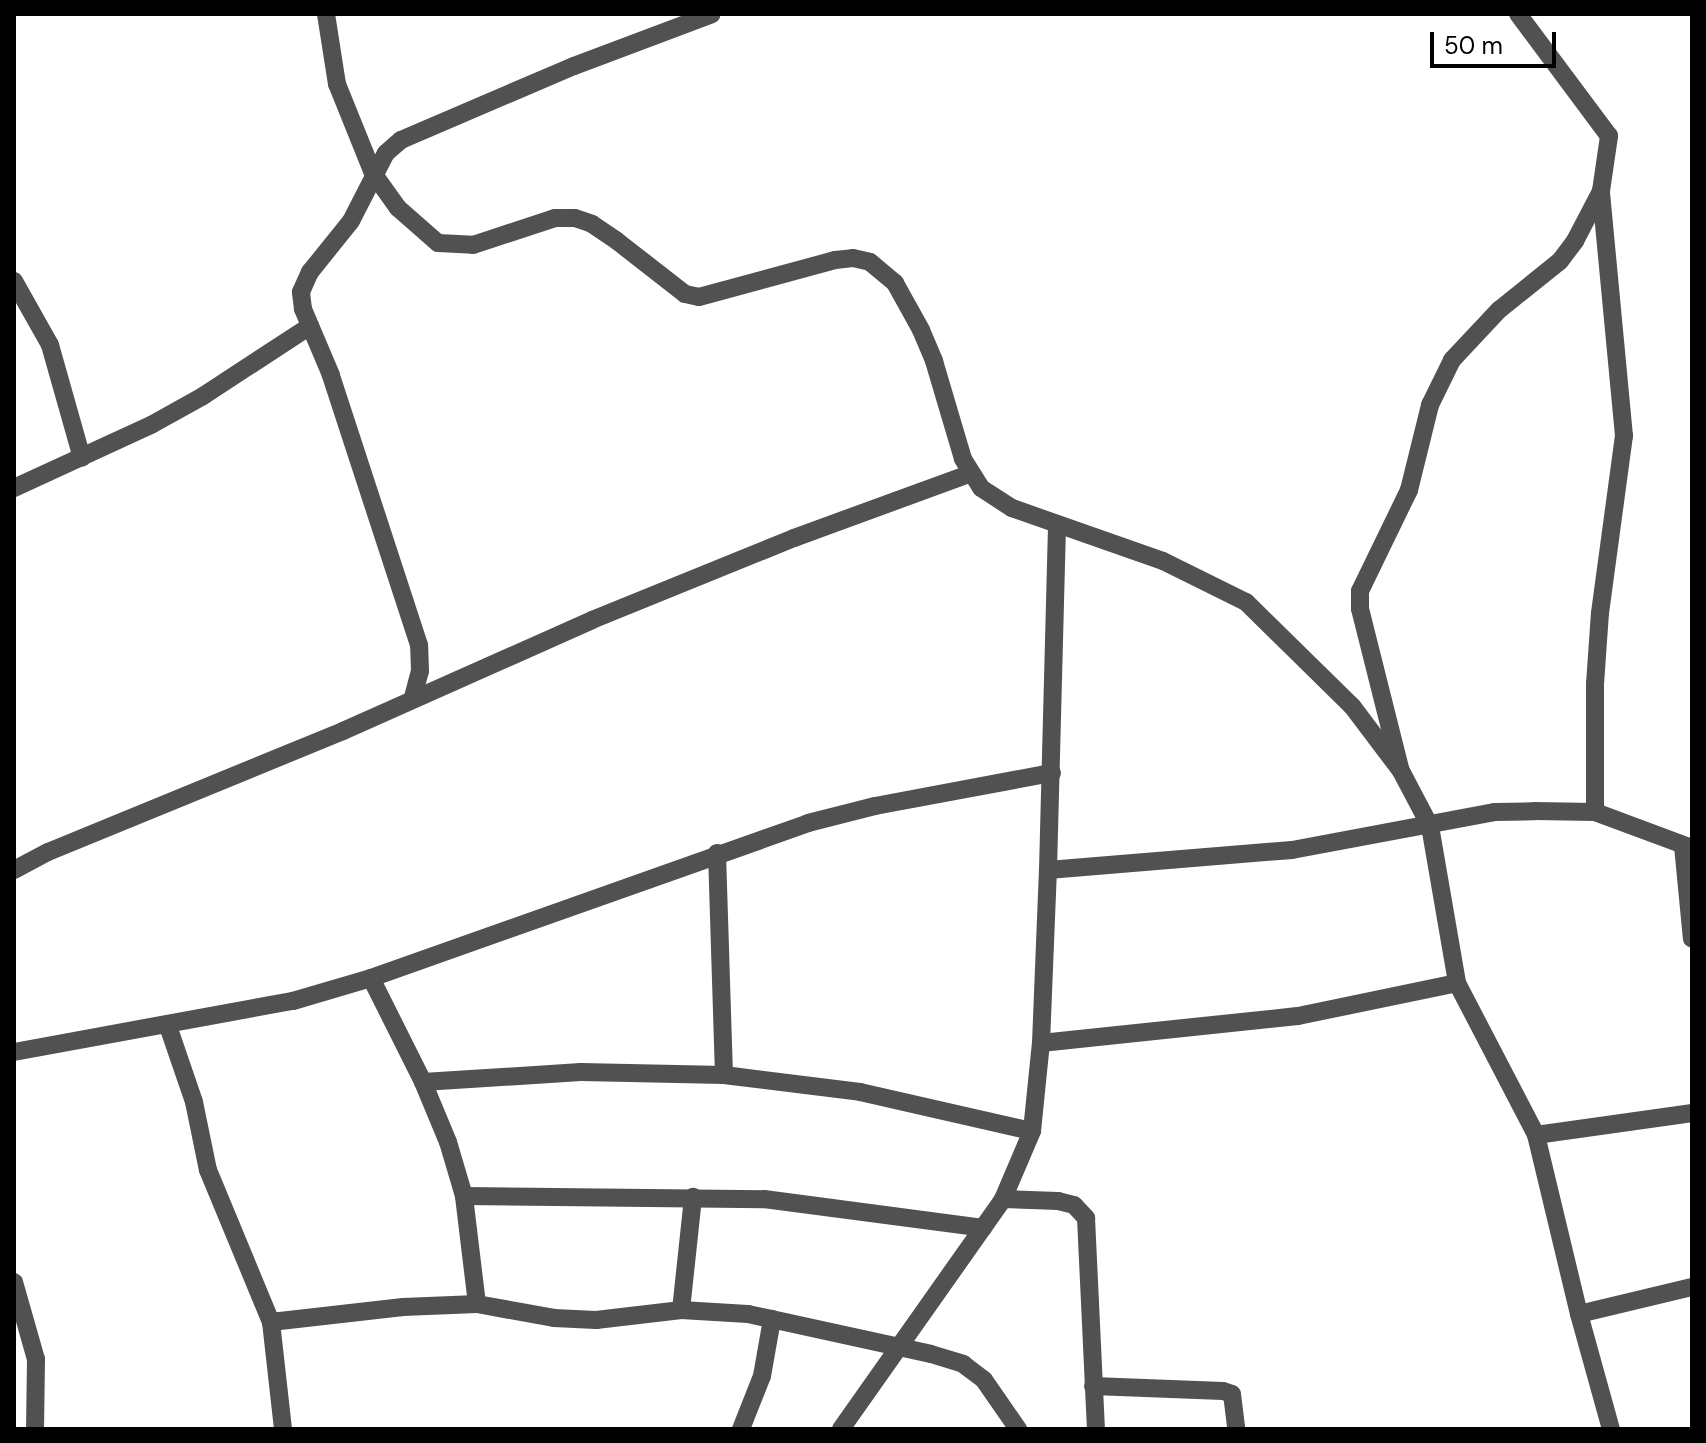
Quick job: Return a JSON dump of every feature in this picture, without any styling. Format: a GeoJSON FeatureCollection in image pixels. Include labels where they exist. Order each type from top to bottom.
{"type":"FeatureCollection","features":[{"type":"Feature","properties":{"kind":"street"},"geometry":{"type":"LineString","coordinates":[[326,14],[337,84],[373,173],[398,208],[438,243],[473,245],[555,218],[575,218],[592,224],[617,241],[685,294],[699,297],[835,260],[853,258],[870,262],[895,283],[921,330],[969,474],[996,499],[1057,525],[1163,561],[1246,602],[1352,706],[1401,771],[1430,826],[1441,906],[1457,983],[1536,1135],[1579,1314],[1611,1429]]}},
{"type":"Feature","properties":{"kind":"street"},"geometry":{"type":"LineString","coordinates":[[413,697],[420,671],[419,645],[301,292],[321,255],[351,221],[373,173],[386,153],[422,128],[712,14]]}},
{"type":"Feature","properties":{"kind":"street"},"geometry":{"type":"LineString","coordinates":[[1518,14],[1609,136],[1601,191],[1624,436],[1600,613],[1595,684],[1595,812]]}},
{"type":"Feature","properties":{"kind":"street"},"geometry":{"type":"LineString","coordinates":[[1401,771],[1382,684],[1360,609],[1360,591],[1409,490],[1430,405],[1452,360],[1499,310],[1560,261],[1575,241],[1601,191]]}},
{"type":"Feature","properties":{"kind":"street"},"geometry":{"type":"LineString","coordinates":[[14,281],[50,345],[82,458]]}},
{"type":"Feature","properties":{"kind":"street"},"geometry":{"type":"LineString","coordinates":[[14,488],[82,458],[203,396],[310,326]]}},
{"type":"Feature","properties":{"kind":"street"},"geometry":{"type":"LineString","coordinates":[[14,870],[48,852],[343,731],[413,697],[794,538],[969,474]]}},
{"type":"Feature","properties":{"kind":"street"},"geometry":{"type":"LineString","coordinates":[[841,1429],[1003,1199],[1032,1131],[1041,1043],[1052,773],[1057,525]]}},
{"type":"Feature","properties":{"kind":"street"},"geometry":{"type":"LineString","coordinates":[[14,1052],[293,1001],[371,978],[717,853],[875,806],[1052,773]]}},
{"type":"Feature","properties":{"kind":"street"},"geometry":{"type":"LineString","coordinates":[[1048,870],[1276,852],[1495,812],[1595,812],[1687,847],[1692,939]]}},
{"type":"Feature","properties":{"kind":"street"},"geometry":{"type":"LineString","coordinates":[[717,853],[724,1075]]}},
{"type":"Feature","properties":{"kind":"street"},"geometry":{"type":"LineString","coordinates":[[371,978],[423,1082],[448,1142],[464,1196],[477,1304]]}},
{"type":"Feature","properties":{"kind":"street"},"geometry":{"type":"LineString","coordinates":[[1041,1043],[1298,1016],[1457,983]]}},
{"type":"Feature","properties":{"kind":"street"},"geometry":{"type":"LineString","coordinates":[[168,1026],[194,1102],[208,1170],[271,1322],[283,1429]]}},
{"type":"Feature","properties":{"kind":"street"},"geometry":{"type":"LineString","coordinates":[[423,1082],[581,1072],[724,1075],[860,1092],[1032,1131]]}},
{"type":"Feature","properties":{"kind":"street"},"geometry":{"type":"LineString","coordinates":[[1536,1135],[1692,1113]]}},
{"type":"Feature","properties":{"kind":"street"},"geometry":{"type":"LineString","coordinates":[[464,1196],[693,1197],[797,1202],[983,1228]]}},
{"type":"Feature","properties":{"kind":"street"},"geometry":{"type":"LineString","coordinates":[[681,1310],[693,1197]]}},
{"type":"Feature","properties":{"kind":"street"},"geometry":{"type":"LineString","coordinates":[[1003,1199],[1058,1201],[1074,1205],[1086,1218],[1096,1429]]}},
{"type":"Feature","properties":{"kind":"street"},"geometry":{"type":"LineString","coordinates":[[14,1282],[36,1359],[35,1429]]}},
{"type":"Feature","properties":{"kind":"street"},"geometry":{"type":"LineString","coordinates":[[1579,1314],[1692,1287]]}},
{"type":"Feature","properties":{"kind":"street"},"geometry":{"type":"LineString","coordinates":[[271,1322],[403,1307],[477,1304],[554,1318],[596,1320],[681,1310],[772,1319],[963,1364],[984,1380],[1018,1429]]}},
{"type":"Feature","properties":{"kind":"street"},"geometry":{"type":"LineString","coordinates":[[741,1429],[762,1376],[772,1319]]}},
{"type":"Feature","properties":{"kind":"street"},"geometry":{"type":"LineString","coordinates":[[1093,1386],[1223,1391],[1232,1394],[1236,1429]]}}]}
